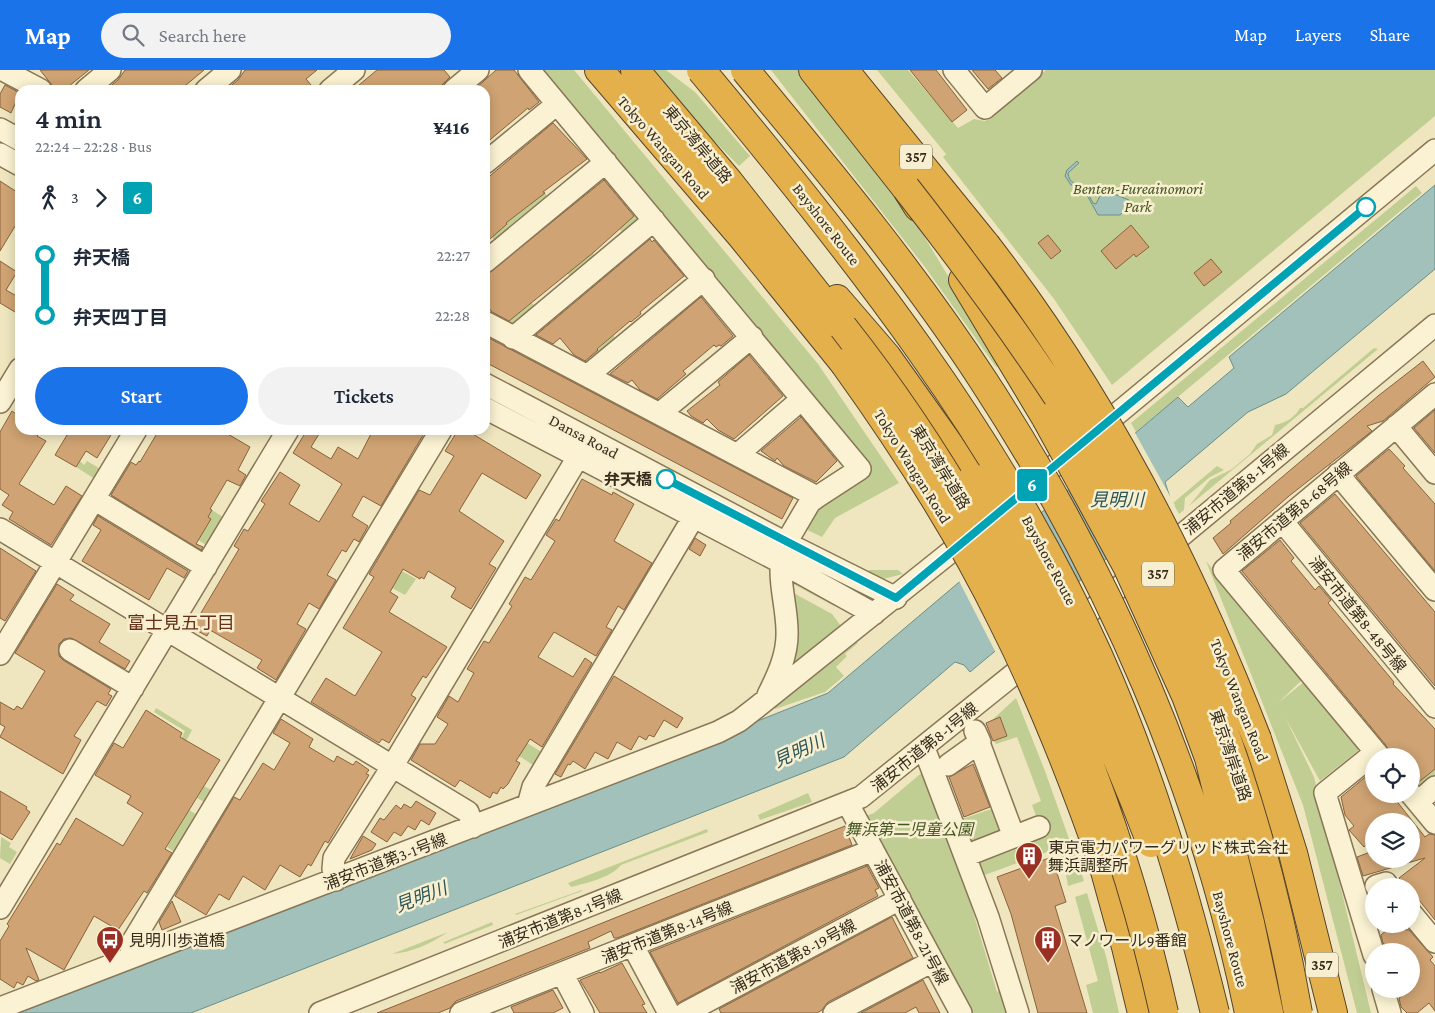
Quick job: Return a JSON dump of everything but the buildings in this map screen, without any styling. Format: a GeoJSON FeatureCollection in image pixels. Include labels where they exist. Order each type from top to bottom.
{"type":"FeatureCollection","features":[{"type":"Feature","properties":{"kind":"highway","name":"Tokyo Wangan Road"},"geometry":{"type":"LineString","coordinates":[[598,70],[743,238],[844,363],[920,474],[1002,619],[1044,712],[1102,864],[1126,947],[1142,1013]]}},
{"type":"Feature","properties":{"kind":"highway","name":"東京湾岸道路"},"geometry":{"type":"LineString","coordinates":[[635,70],[775,239],[849,322],[942,467],[990,549],[1072,722],[1105,806],[1141,920],[1164,1013]]}},
{"type":"Feature","properties":{"kind":"highway","name":"Bayshore Route"},"geometry":{"type":"LineString","coordinates":[[701,70],[882,294],[954,397],[1024,511],[1081,620],[1133,739],[1173,856],[1196,936],[1215,1013]]}},
{"type":"Feature","properties":{"kind":"highway","name":"Bayshore Route"},"geometry":{"type":"LineString","coordinates":[[745,70],[850,199],[935,311],[1022,440],[1078,539],[1138,665],[1179,768],[1229,928],[1249,1013]]}},
{"type":"Feature","properties":{"kind":"highway","name":"Tokyo Wangan Road"},"geometry":{"type":"LineString","coordinates":[[827,74],[986,245],[1056,343],[1146,493],[1204,611],[1257,739],[1294,853],[1333,1013]]}},
{"type":"Feature","properties":{"kind":"highway","name":"東京湾岸道路"},"geometry":{"type":"LineString","coordinates":[[827,74],[906,188],[992,302],[1063,405],[1122,503],[1174,606],[1216,709],[1254,822],[1277,910],[1298,1013]]}},
{"type":"Feature","properties":{"kind":"highway"},"geometry":{"type":"LineString","coordinates":[[906,188],[1083,483],[1127,566],[1168,652],[1209,758],[1250,923],[1269,1013]]}},
{"type":"Feature","properties":{"kind":"highway"},"geometry":{"type":"LineString","coordinates":[[849,322],[940,430],[1012,542],[1077,671],[1128,785],[1174,899],[1196,936]]}},
{"type":"Feature","properties":{"kind":"street"},"geometry":{"type":"LineString","coordinates":[[3,70],[32,85]]}},
{"type":"Feature","properties":{"kind":"street"},"geometry":{"type":"LineString","coordinates":[[92,85],[110,70]]}},
{"type":"Feature","properties":{"kind":"street"},"geometry":{"type":"LineString","coordinates":[[212,85],[230,70]]}},
{"type":"Feature","properties":{"kind":"street"},"geometry":{"type":"LineString","coordinates":[[336,85],[354,70]]}},
{"type":"Feature","properties":{"kind":"street"},"geometry":{"type":"LineString","coordinates":[[460,85],[478,70]]}},
{"type":"Feature","properties":{"kind":"street"},"geometry":{"type":"LineString","coordinates":[[529,70],[860,469],[810,502],[785,553],[781,572],[787,631],[786,644],[780,670],[764,702]]}},
{"type":"Feature","properties":{"kind":"street"},"geometry":{"type":"LineString","coordinates":[[954,70],[985,108],[1030,70]]}},
{"type":"Feature","properties":{"kind":"street"},"geometry":{"type":"LineString","coordinates":[[490,159],[557,104]]}},
{"type":"Feature","properties":{"kind":"street"},"geometry":{"type":"LineString","coordinates":[[0,129],[15,137]]}},
{"type":"Feature","properties":{"kind":"street","name":"浦安市道第3-1号線"},"geometry":{"type":"LineString","coordinates":[[0,1008],[718,732],[739,721],[896,598],[1435,150]]}},
{"type":"Feature","properties":{"kind":"street"},"geometry":{"type":"LineString","coordinates":[[0,154],[15,162]]}},
{"type":"Feature","properties":{"kind":"street"},"geometry":{"type":"LineString","coordinates":[[490,258],[606,162]]}},
{"type":"Feature","properties":{"kind":"street"},"geometry":{"type":"LineString","coordinates":[[513,338],[654,220]]}},
{"type":"Feature","properties":{"kind":"street"},"geometry":{"type":"LineString","coordinates":[[587,376],[704,279]]}},
{"type":"Feature","properties":{"kind":"street"},"geometry":{"type":"LineString","coordinates":[[490,325],[817,497]]}},
{"type":"Feature","properties":{"kind":"street","name":"浦安市道第8-1号線"},"geometry":{"type":"LineString","coordinates":[[320,1013],[848,804],[879,784],[924,748],[1431,336]]}},
{"type":"Feature","properties":{"kind":"street"},"geometry":{"type":"LineString","coordinates":[[659,414],[752,337]]}},
{"type":"Feature","properties":{"kind":"street"},"geometry":{"type":"LineString","coordinates":[[0,402],[15,377]]}},
{"type":"Feature","properties":{"kind":"street","name":"Dansa Road"},"geometry":{"type":"LineString","coordinates":[[490,387],[785,553],[874,614]]}},
{"type":"Feature","properties":{"kind":"street","name":"浦安市道第8-68号線"},"geometry":{"type":"LineString","coordinates":[[1373,748],[1224,570],[1435,394]]}},
{"type":"Feature","properties":{"kind":"street"},"geometry":{"type":"LineString","coordinates":[[737,455],[802,399]]}},
{"type":"Feature","properties":{"kind":"street","name":"Dansa Road"},"geometry":{"type":"LineString","coordinates":[[490,411],[693,518],[896,598]]}},
{"type":"Feature","properties":{"kind":"street"},"geometry":{"type":"LineString","coordinates":[[1396,426],[1435,473]]}},
{"type":"Feature","properties":{"kind":"street"},"geometry":{"type":"LineString","coordinates":[[0,654],[133,435]]}},
{"type":"Feature","properties":{"kind":"street"},"geometry":{"type":"LineString","coordinates":[[0,908],[285,435]]}},
{"type":"Feature","properties":{"kind":"street"},"geometry":{"type":"LineString","coordinates":[[130,958],[133,941],[438,435]]}},
{"type":"Feature","properties":{"kind":"street"},"geometry":{"type":"LineString","coordinates":[[336,880],[333,869],[334,858],[392,767],[578,457]]}},
{"type":"Feature","properties":{"kind":"street"},"geometry":{"type":"LineString","coordinates":[[1338,474],[1435,590]]}},
{"type":"Feature","properties":{"kind":"street"},"geometry":{"type":"LineString","coordinates":[[94,499],[206,567]]}},
{"type":"Feature","properties":{"kind":"street"},"geometry":{"type":"LineString","coordinates":[[528,805],[533,787],[693,518]]}},
{"type":"Feature","properties":{"kind":"street","name":"浦安市道第8-48号線"},"geometry":{"type":"LineString","coordinates":[[1282,521],[1435,707]]}},
{"type":"Feature","properties":{"kind":"street"},"geometry":{"type":"LineString","coordinates":[[0,529],[468,812],[473,827]]}},
{"type":"Feature","properties":{"kind":"street"},"geometry":{"type":"LineString","coordinates":[[70,650],[133,688]]}},
{"type":"Feature","properties":{"kind":"street"},"geometry":{"type":"LineString","coordinates":[[966,713],[1014,837]]}},
{"type":"Feature","properties":{"kind":"street"},"geometry":{"type":"LineString","coordinates":[[948,765],[979,743]]}},
{"type":"Feature","properties":{"kind":"street"},"geometry":{"type":"LineString","coordinates":[[924,748],[988,917],[1018,1013]]}},
{"type":"Feature","properties":{"kind":"street"},"geometry":{"type":"LineString","coordinates":[[1365,764],[1325,794],[1365,881]]}},
{"type":"Feature","properties":{"kind":"street"},"geometry":{"type":"LineString","coordinates":[[1420,795],[1435,787]]}},
{"type":"Feature","properties":{"kind":"street"},"geometry":{"type":"LineString","coordinates":[[1419,803],[1435,823]]}},
{"type":"Feature","properties":{"kind":"street","name":"浦安市道第8-21号線"},"geometry":{"type":"LineString","coordinates":[[848,804],[961,1013]]}},
{"type":"Feature","properties":{"kind":"street"},"geometry":{"type":"LineString","coordinates":[[965,856],[1039,827]]}},
{"type":"Feature","properties":{"kind":"street","name":"浦安市道第8-14号線"},"geometry":{"type":"LineString","coordinates":[[461,1013],[497,1007],[562,973],[873,850]]}},
{"type":"Feature","properties":{"kind":"street","name":"浦安市道第8-19号線"},"geometry":{"type":"LineString","coordinates":[[685,1013],[900,899]]}},
{"type":"Feature","properties":{"kind":"street"},"geometry":{"type":"LineString","coordinates":[[1420,924],[1435,942]]}},
{"type":"Feature","properties":{"kind":"street"},"geometry":{"type":"LineString","coordinates":[[633,946],[669,1013]]}},
{"type":"Feature","properties":{"kind":"street"},"geometry":{"type":"LineString","coordinates":[[834,1013],[933,961]]}},
{"type":"Feature","properties":{"kind":"street"},"geometry":{"type":"LineString","coordinates":[[562,973],[583,1013]]}},
{"type":"Feature","properties":{"kind":"street"},"geometry":{"type":"LineString","coordinates":[[1386,998],[1390,1013]]}},
{"type":"Feature","properties":{"kind":"green space"},"geometry":{"type":"Polygon","coordinates":[[[536,70],[574,70],[818,364],[899,483],[835,518],[822,537],[801,527],[820,501],[866,469],[536,70]]]}},
{"type":"Feature","properties":{"kind":"green space"},"geometry":{"type":"Polygon","coordinates":[[[648,70],[666,70],[695,92],[750,156],[739,166],[671,97],[648,70]]]}},
{"type":"Feature","properties":{"kind":"green space"},"geometry":{"type":"Polygon","coordinates":[[[771,70],[801,70],[902,200],[1002,365],[996,367],[925,267],[771,70]]]}},
{"type":"Feature","properties":{"kind":"green space","name":"Benten-Fureainomori Park"},"geometry":{"type":"Polygon","coordinates":[[[877,70],[908,70],[958,128],[974,119],[985,121],[1046,70],[1435,70],[1435,116],[1112,385],[1054,299],[943,157],[946,154],[877,70]]]}},
{"type":"Feature","properties":{"kind":"green space"},"geometry":{"type":"Polygon","coordinates":[[[1416,186],[1422,193],[1136,432],[1131,423],[1416,186]]]}},
{"type":"Feature","properties":{"kind":"green space"},"geometry":{"type":"Polygon","coordinates":[[[545,193],[550,199],[498,244],[492,237],[513,217],[545,193]]]}},
{"type":"Feature","properties":{"kind":"green space"},"geometry":{"type":"Polygon","coordinates":[[[636,214],[640,219],[625,234],[619,229],[636,214]]]}},
{"type":"Feature","properties":{"kind":"green space"},"geometry":{"type":"Polygon","coordinates":[[[593,253],[597,259],[573,279],[567,273],[593,253]]]}},
{"type":"Feature","properties":{"kind":"green space"},"geometry":{"type":"Polygon","coordinates":[[[532,303],[537,308],[516,326],[504,325],[532,303]]]}},
{"type":"Feature","properties":{"kind":"green space"},"geometry":{"type":"Polygon","coordinates":[[[613,335],[618,341],[590,365],[582,364],[613,335]]]}},
{"type":"Feature","properties":{"kind":"green space"},"geometry":{"type":"Polygon","coordinates":[[[1374,348],[1378,349],[1189,506],[1210,480],[1232,469],[1250,454],[1257,444],[1272,435],[1275,425],[1293,417],[1300,408],[1303,408],[1374,348]]]}},
{"type":"Feature","properties":{"kind":"green space"},"geometry":{"type":"Polygon","coordinates":[[[80,461],[84,465],[87,461],[104,471],[98,481],[76,467],[80,461]]]}},
{"type":"Feature","properties":{"kind":"green space"},"geometry":{"type":"Polygon","coordinates":[[[1217,466],[1224,470],[1210,477],[1185,498],[1184,510],[1179,514],[1173,503],[1217,466]]]}},
{"type":"Feature","properties":{"kind":"green space"},"geometry":{"type":"Polygon","coordinates":[[[212,510],[223,517],[206,545],[198,540],[210,519],[208,517],[212,510]]]}},
{"type":"Feature","properties":{"kind":"green space"},"geometry":{"type":"Polygon","coordinates":[[[1206,561],[1302,680],[1278,703],[1305,681],[1360,749],[1320,781],[1285,717],[1314,777],[1365,988],[1365,998],[1367,998],[1371,1013],[1357,1013],[1303,805],[1206,561]]]}},
{"type":"Feature","properties":{"kind":"green space"},"geometry":{"type":"Polygon","coordinates":[[[869,570],[898,570],[903,574],[883,579],[866,574],[869,570]]]}},
{"type":"Feature","properties":{"kind":"green space"},"geometry":{"type":"Polygon","coordinates":[[[402,571],[416,579],[405,595],[392,588],[402,571]]]}},
{"type":"Feature","properties":{"kind":"green space"},"geometry":{"type":"Polygon","coordinates":[[[787,577],[836,601],[834,606],[786,580],[787,577]]]}},
{"type":"Feature","properties":{"kind":"green space"},"geometry":{"type":"Polygon","coordinates":[[[788,590],[832,614],[841,626],[804,660],[795,661],[791,653],[788,590]]]}},
{"type":"Feature","properties":{"kind":"green space"},"geometry":{"type":"Polygon","coordinates":[[[857,642],[836,667],[844,676],[825,692],[775,709],[775,706],[857,642]]]}},
{"type":"Feature","properties":{"kind":"green space"},"geometry":{"type":"Polygon","coordinates":[[[1016,698],[1045,771],[1084,881],[1068,886],[1061,847],[982,876],[977,858],[1042,832],[1032,805],[1041,801],[1017,737],[996,744],[994,741],[1007,735],[1000,717],[990,722],[1016,698]]]}},
{"type":"Feature","properties":{"kind":"green space"},"geometry":{"type":"Polygon","coordinates":[[[156,708],[192,730],[180,752],[176,749],[185,731],[154,712],[156,708]]]}},
{"type":"Feature","properties":{"kind":"green space"},"geometry":{"type":"Polygon","coordinates":[[[527,743],[545,754],[536,767],[519,756],[527,743]]]}},
{"type":"Feature","properties":{"kind":"green space"},"geometry":{"type":"Polygon","coordinates":[[[1435,769],[1435,778],[1421,789],[1420,780],[1435,769]]]}},
{"type":"Feature","properties":{"kind":"green space","name":"舞浜第二児童公園"},"geometry":{"type":"Polygon","coordinates":[[[925,770],[961,872],[997,992],[1000,989],[1007,1013],[968,1013],[863,817],[874,813],[925,770]]]}},
{"type":"Feature","properties":{"kind":"green space"},"geometry":{"type":"Polygon","coordinates":[[[204,786],[215,792],[208,804],[197,798],[204,786]]]}},
{"type":"Feature","properties":{"kind":"green space"},"geometry":{"type":"Polygon","coordinates":[[[808,793],[812,802],[760,820],[758,815],[808,793]]]}},
{"type":"Feature","properties":{"kind":"green space"},"geometry":{"type":"Polygon","coordinates":[[[1000,806],[1008,828],[973,847],[962,819],[1000,806]]]}},
{"type":"Feature","properties":{"kind":"green space"},"geometry":{"type":"Polygon","coordinates":[[[189,810],[196,814],[189,825],[194,828],[179,852],[176,850],[174,852],[167,847],[189,810]]]}},
{"type":"Feature","properties":{"kind":"green space"},"geometry":{"type":"Polygon","coordinates":[[[707,829],[708,832],[621,865],[617,870],[598,879],[571,887],[568,883],[707,829]]]}},
{"type":"Feature","properties":{"kind":"green space"},"geometry":{"type":"Polygon","coordinates":[[[1,837],[11,843],[9,847],[17,852],[10,864],[0,858],[1,837]]]}},
{"type":"Feature","properties":{"kind":"green space"},"geometry":{"type":"Polygon","coordinates":[[[582,890],[516,915],[515,914],[582,890]]]}},
{"type":"Feature","properties":{"kind":"green space"},"geometry":{"type":"Polygon","coordinates":[[[1087,893],[1106,956],[1119,1013],[1093,1013],[1086,985],[1098,981],[1075,897],[1087,893]]]}},
{"type":"Feature","properties":{"kind":"green space"},"geometry":{"type":"Polygon","coordinates":[[[492,922],[493,925],[444,944],[444,942],[492,922]]]}},
{"type":"Feature","properties":{"kind":"green space"},"geometry":{"type":"Polygon","coordinates":[[[448,932],[421,947],[392,954],[448,932]]]}},
{"type":"Feature","properties":{"kind":"water"},"geometry":{"type":"Polygon","coordinates":[[[1077,161],[1079,163],[1068,173],[1069,177],[1073,182],[1084,186],[1093,203],[1096,204],[1102,192],[1109,192],[1129,200],[1131,205],[1120,215],[1098,215],[1083,188],[1071,185],[1065,176],[1067,170],[1077,161]]]}},
{"type":"Feature","properties":{"kind":"water","name":"見明川"},"geometry":{"type":"Polygon","coordinates":[[[1435,185],[1435,269],[1286,394],[1248,412],[1165,482],[1172,504],[970,672],[964,665],[955,662],[844,757],[191,1013],[8,1013],[354,881],[828,693],[1178,397],[1188,407],[1234,368],[1229,357],[1435,185]]]}},
{"type":"Feature","properties":{"kind":"pier"},"geometry":{"type":"Polygon","coordinates":[[[1134,431],[1175,505],[1151,524],[1110,451],[1134,431]]]}},
{"type":"Feature","properties":{"kind":"pier"},"geometry":{"type":"Polygon","coordinates":[[[982,559],[1020,634],[996,653],[958,579],[982,559]]]}},
{"type":"Feature","properties":{"kind":"bus line","name":"6"},"geometry":{"type":"LineString","coordinates":[[666,479],[786,543],[896,598],[1366,207]]}},
{"type":"Feature","properties":{"kind":"place","name":"弁天橋"},"geometry":{"type":"Point","coordinates":[666,479]}},
{"type":"Feature","properties":{"kind":"place","name":"東京電力パワーグリッド株式会社 舞浜調整所"},"geometry":{"type":"Point","coordinates":[1029,880]}},
{"type":"Feature","properties":{"kind":"place","name":"見明川歩道橋"},"geometry":{"type":"Point","coordinates":[110,964]}},
{"type":"Feature","properties":{"kind":"place","name":"マノワール9番館"},"geometry":{"type":"Point","coordinates":[1048,964]}},
{"type":"Feature","properties":{"kind":"district","name":"富士見五丁目"},"geometry":{"type":"Point","coordinates":[181,623]}}]}
